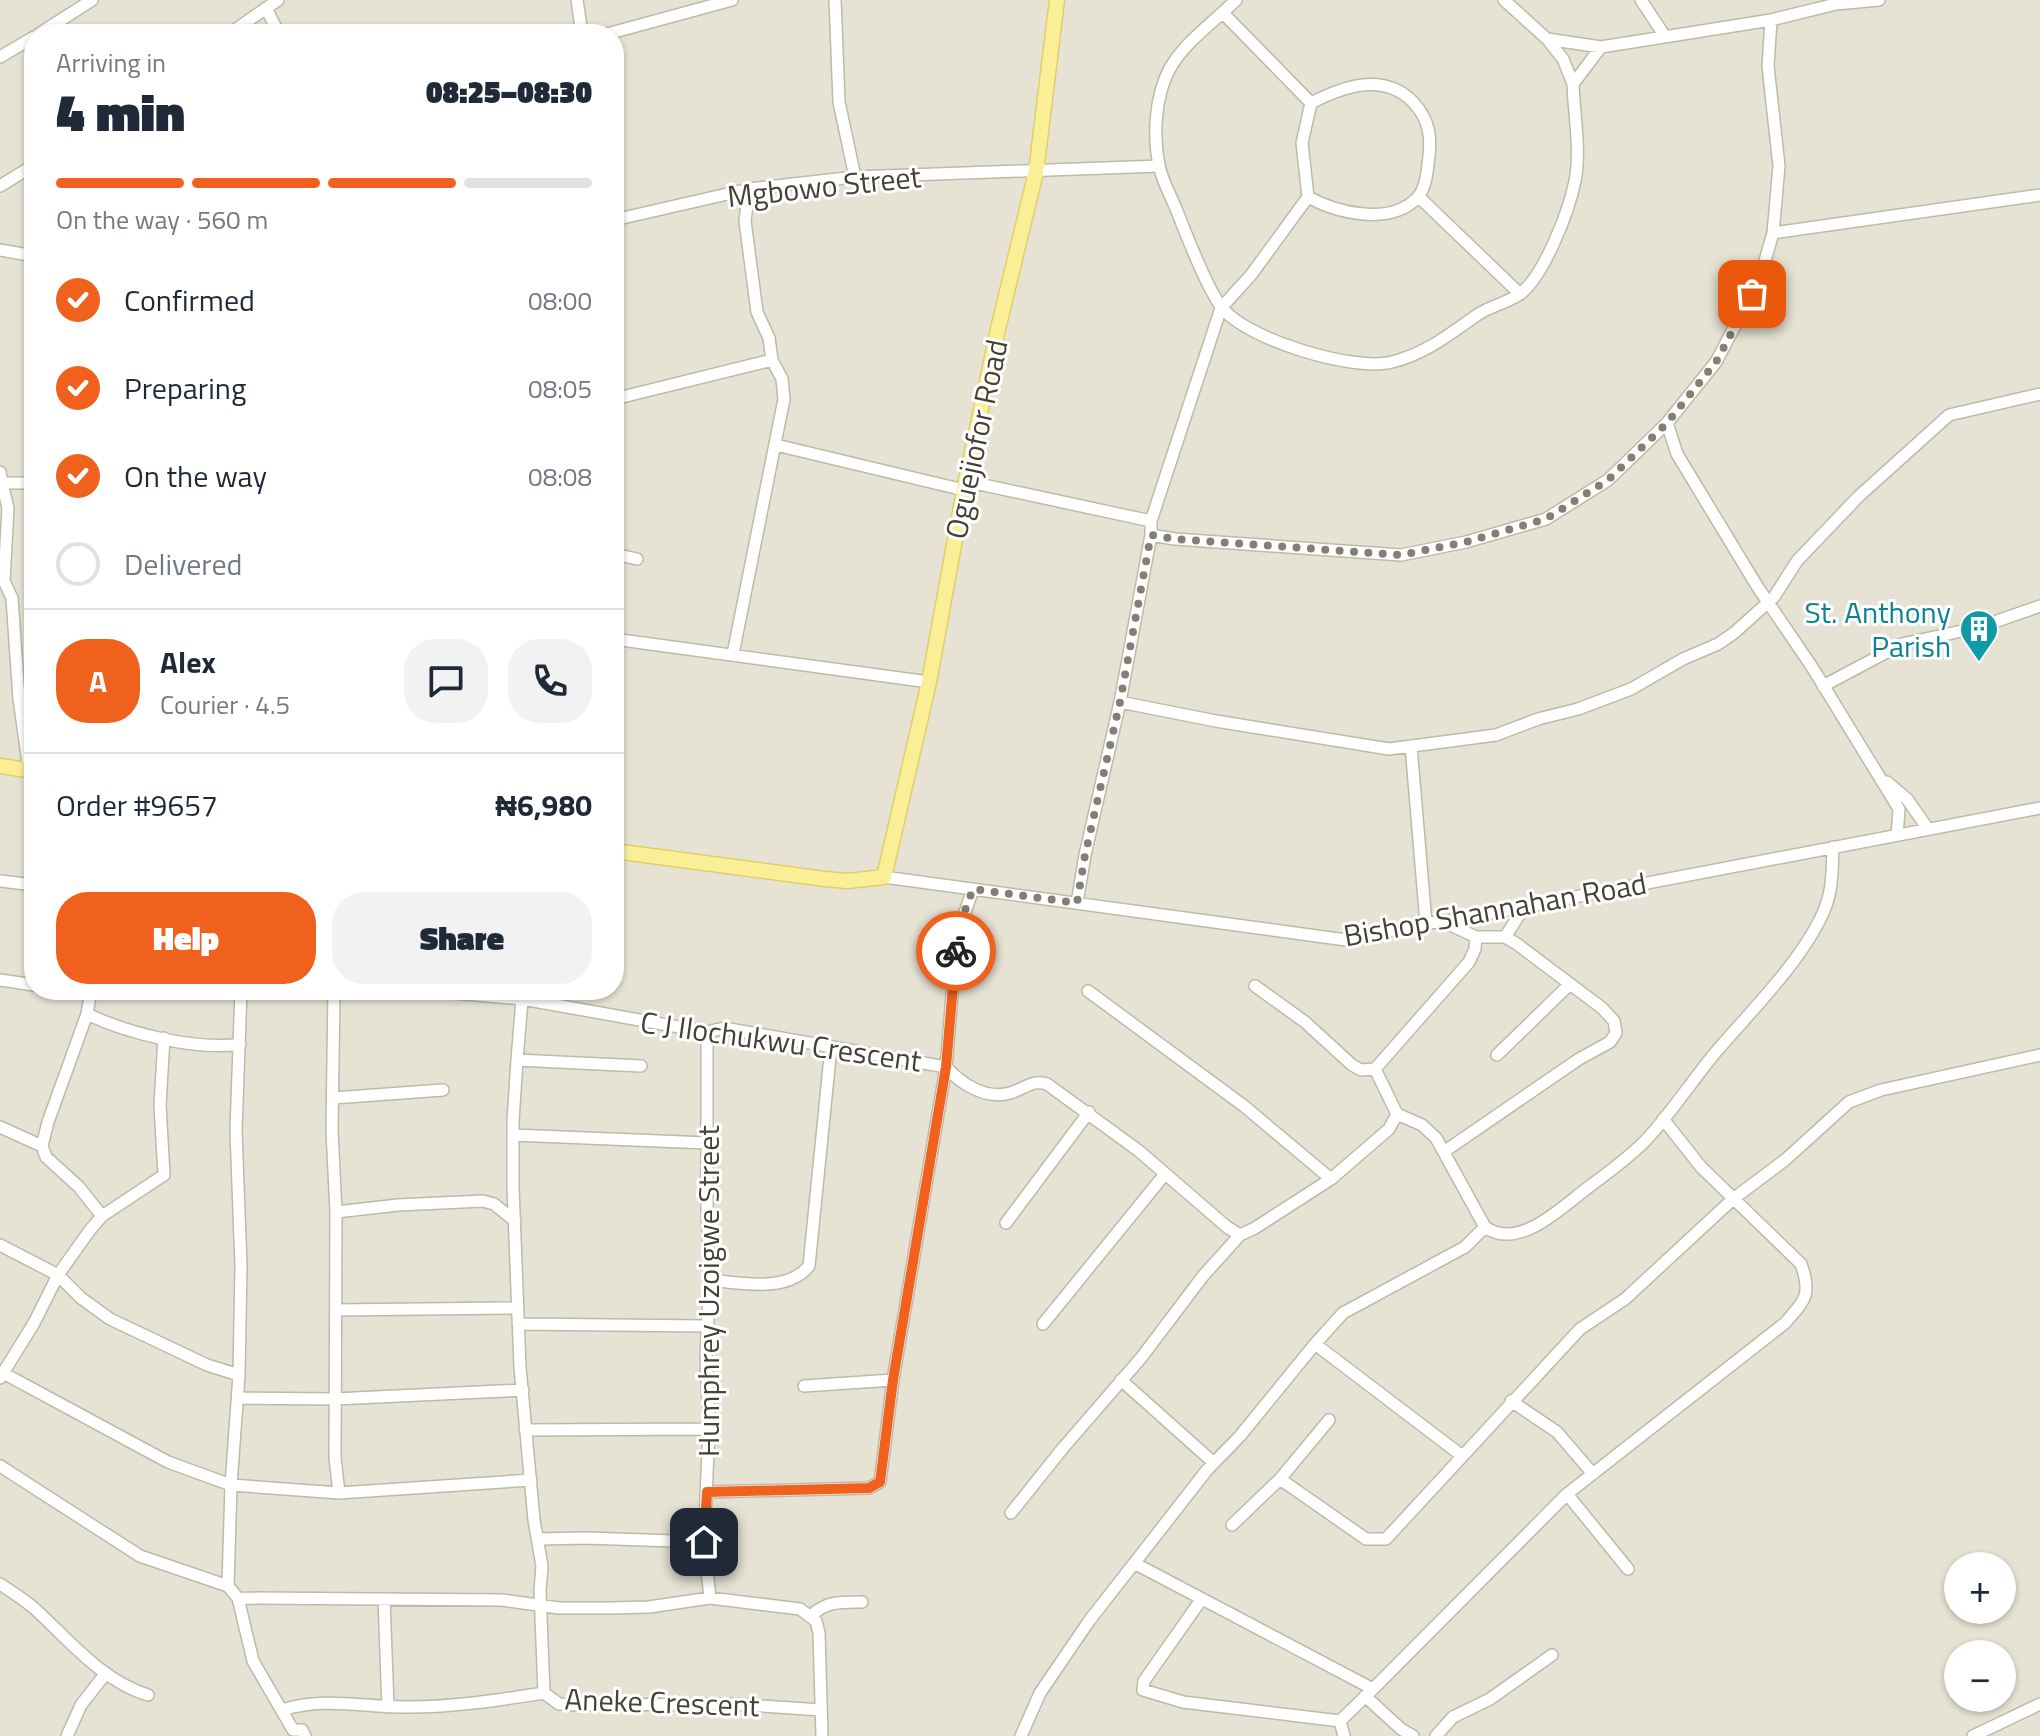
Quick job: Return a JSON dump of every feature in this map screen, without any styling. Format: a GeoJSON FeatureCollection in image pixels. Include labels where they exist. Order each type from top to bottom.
{"type":"FeatureCollection","features":[{"type":"Feature","properties":{"kind":"main road","name":"Oguejiofor Road"},"geometry":{"type":"LineString","coordinates":[[884,877],[929,682],[964,490],[998,329],[1036,172],[1057,0]]}},
{"type":"Feature","properties":{"kind":"main road"},"geometry":{"type":"LineString","coordinates":[[0,766],[24,769]]}},
{"type":"Feature","properties":{"kind":"main road","name":"Bishop Shannahan Road"},"geometry":{"type":"LineString","coordinates":[[624,852],[825,879],[847,881],[884,877]]}},
{"type":"Feature","properties":{"kind":"street"},"geometry":{"type":"LineString","coordinates":[[55,24],[92,0]]}},
{"type":"Feature","properties":{"kind":"street"},"geometry":{"type":"LineString","coordinates":[[243,24],[278,0]]}},
{"type":"Feature","properties":{"kind":"street"},"geometry":{"type":"LineString","coordinates":[[577,0],[581,24]]}},
{"type":"Feature","properties":{"kind":"street"},"geometry":{"type":"LineString","coordinates":[[624,29],[732,0]]}},
{"type":"Feature","properties":{"kind":"street"},"geometry":{"type":"LineString","coordinates":[[835,0],[839,102],[855,177]]}},
{"type":"Feature","properties":{"kind":"street"},"geometry":{"type":"LineString","coordinates":[[1236,0],[1185,47],[1168,71],[1157,119],[1159,166],[1187,237],[1221,308],[1234,320],[1286,345],[1365,365],[1389,363],[1420,353],[1487,308],[1520,294],[1539,275],[1550,253],[1575,181],[1573,84],[1563,59],[1547,39],[1504,0]]}},
{"type":"Feature","properties":{"kind":"street"},"geometry":{"type":"LineString","coordinates":[[1641,0],[1664,35]]}},
{"type":"Feature","properties":{"kind":"street"},"geometry":{"type":"LineString","coordinates":[[1547,39],[1601,47],[1771,20],[1835,2],[1879,0]]}},
{"type":"Feature","properties":{"kind":"street"},"geometry":{"type":"LineString","coordinates":[[266,8],[274,24]]}},
{"type":"Feature","properties":{"kind":"street"},"geometry":{"type":"LineString","coordinates":[[1223,13],[1311,103]]}},
{"type":"Feature","properties":{"kind":"street"},"geometry":{"type":"LineString","coordinates":[[1151,535],[1401,555],[1466,542],[1546,519],[1608,480],[1667,423],[1716,362],[1760,278],[1773,233],[1779,166],[1768,66],[1771,20]]}},
{"type":"Feature","properties":{"kind":"street"},"geometry":{"type":"LineString","coordinates":[[0,57],[24,43]]}},
{"type":"Feature","properties":{"kind":"street"},"geometry":{"type":"LineString","coordinates":[[1573,84],[1601,47]]}},
{"type":"Feature","properties":{"kind":"street"},"geometry":{"type":"LineString","coordinates":[[1308,197],[1342,211],[1381,214],[1394,211],[1419,197],[1425,181],[1430,134],[1424,113],[1390,85],[1366,84],[1337,90],[1311,103]]}},
{"type":"Feature","properties":{"kind":"street"},"geometry":{"type":"LineString","coordinates":[[1077,899],[1120,702],[1151,521],[1221,308],[1251,275],[1308,197],[1302,143],[1311,103]]}},
{"type":"Feature","properties":{"kind":"street","name":"Mgbowo Street"},"geometry":{"type":"LineString","coordinates":[[624,218],[749,189],[855,177],[1159,166]]}},
{"type":"Feature","properties":{"kind":"street"},"geometry":{"type":"LineString","coordinates":[[0,186],[24,171]]}},
{"type":"Feature","properties":{"kind":"street"},"geometry":{"type":"LineString","coordinates":[[733,654],[784,399],[782,379],[772,360],[769,338],[757,312],[745,221],[749,189]]}},
{"type":"Feature","properties":{"kind":"street"},"geometry":{"type":"LineString","coordinates":[[1773,233],[2040,195]]}},
{"type":"Feature","properties":{"kind":"street"},"geometry":{"type":"LineString","coordinates":[[1419,197],[1520,294]]}},
{"type":"Feature","properties":{"kind":"street"},"geometry":{"type":"LineString","coordinates":[[0,250],[24,254]]}},
{"type":"Feature","properties":{"kind":"street"},"geometry":{"type":"LineString","coordinates":[[624,397],[772,360]]}},
{"type":"Feature","properties":{"kind":"street"},"geometry":{"type":"LineString","coordinates":[[1120,702],[1389,749],[1496,735],[1631,689],[1683,659],[1718,644],[1769,603],[1797,561],[1858,497],[1949,415],[2040,394]]}},
{"type":"Feature","properties":{"kind":"street"},"geometry":{"type":"LineString","coordinates":[[1667,423],[1677,454],[1899,809],[1897,835]]}},
{"type":"Feature","properties":{"kind":"street"},"geometry":{"type":"LineString","coordinates":[[776,445],[964,490],[979,484],[1151,521]]}},
{"type":"Feature","properties":{"kind":"street"},"geometry":{"type":"LineString","coordinates":[[24,481],[1,477],[8,508],[2,581],[12,598],[24,729]]}},
{"type":"Feature","properties":{"kind":"street"},"geometry":{"type":"LineString","coordinates":[[624,556],[637,559]]}},
{"type":"Feature","properties":{"kind":"street"},"geometry":{"type":"LineString","coordinates":[[1823,686],[1902,644],[1980,627],[2040,606]]}},
{"type":"Feature","properties":{"kind":"street"},"geometry":{"type":"LineString","coordinates":[[624,640],[929,682]]}},
{"type":"Feature","properties":{"kind":"street"},"geometry":{"type":"LineString","coordinates":[[1411,746],[1426,923]]}},
{"type":"Feature","properties":{"kind":"street"},"geometry":{"type":"LineString","coordinates":[[1877,774],[1907,799],[1928,829]]}},
{"type":"Feature","properties":{"kind":"street","name":"Bishop Shannahan Road"},"geometry":{"type":"LineString","coordinates":[[884,877],[1077,899],[1346,940],[2040,808]]}},
{"type":"Feature","properties":{"kind":"street"},"geometry":{"type":"LineString","coordinates":[[1375,1069],[1397,1114],[1422,1125],[1436,1138],[1485,1227],[1506,1234],[1525,1229],[1558,1213],[1608,1175],[1647,1139],[1682,1092],[1782,975],[1822,915],[1832,888],[1833,847]]}},
{"type":"Feature","properties":{"kind":"street"},"geometry":{"type":"LineString","coordinates":[[0,881],[24,884]]}},
{"type":"Feature","properties":{"kind":"street"},"geometry":{"type":"LineString","coordinates":[[707,1492],[869,1488],[880,1482],[893,1380],[946,1067],[957,936],[973,889]]}},
{"type":"Feature","properties":{"kind":"street"},"geometry":{"type":"LineString","coordinates":[[1505,937],[1525,906]]}},
{"type":"Feature","properties":{"kind":"street"},"geometry":{"type":"LineString","coordinates":[[1443,922],[1476,937],[1505,937],[1544,963],[1608,1015],[1614,1021],[1616,1033],[1610,1042],[1579,1059],[1445,1151]]}},
{"type":"Feature","properties":{"kind":"street"},"geometry":{"type":"LineString","coordinates":[[1255,986],[1305,1022],[1352,1065],[1361,1070],[1375,1069],[1469,962],[1476,937]]}},
{"type":"Feature","properties":{"kind":"street"},"geometry":{"type":"LineString","coordinates":[[0,980],[24,984]]}},
{"type":"Feature","properties":{"kind":"street"},"geometry":{"type":"LineString","coordinates":[[1497,1055],[1569,985]]}},
{"type":"Feature","properties":{"kind":"street"},"geometry":{"type":"LineString","coordinates":[[1088,991],[1244,1106],[1331,1179]]}},
{"type":"Feature","properties":{"kind":"street"},"geometry":{"type":"LineString","coordinates":[[89,1000],[87,1014],[42,1146],[46,1157],[79,1187],[102,1216]]}},
{"type":"Feature","properties":{"kind":"street"},"geometry":{"type":"LineString","coordinates":[[228,1586],[239,1375],[241,1266],[236,1131],[241,1000]]}},
{"type":"Feature","properties":{"kind":"street"},"geometry":{"type":"LineString","coordinates":[[334,1000],[335,1458],[339,1493]]}},
{"type":"Feature","properties":{"kind":"street","name":"Aneke Crescent"},"geometry":{"type":"LineString","coordinates":[[524,1000],[517,1060],[513,1187],[525,1430],[534,1520],[539,1539],[544,1693],[559,1704],[734,1704],[821,1710]]}},
{"type":"Feature","properties":{"kind":"street","name":"C J Ilochukwu Crescent"},"geometry":{"type":"LineString","coordinates":[[550,1000],[707,1032],[724,1028],[946,1067]]}},
{"type":"Feature","properties":{"kind":"street"},"geometry":{"type":"LineString","coordinates":[[87,1014],[111,1025],[164,1038],[222,1047],[240,1044]]}},
{"type":"Feature","properties":{"kind":"street","name":"Humphrey Uzoigwe Street"},"geometry":{"type":"LineString","coordinates":[[707,1032],[710,1280],[706,1326],[709,1429],[704,1542],[710,1598]]}},
{"type":"Feature","properties":{"kind":"street"},"geometry":{"type":"LineString","coordinates":[[164,1038],[160,1105],[164,1175],[102,1216],[58,1275],[34,1323],[3,1368],[168,1462],[231,1485],[339,1493],[531,1480]]}},
{"type":"Feature","properties":{"kind":"street"},"geometry":{"type":"LineString","coordinates":[[710,1280],[745,1283],[791,1281],[802,1275],[809,1266],[831,1047]]}},
{"type":"Feature","properties":{"kind":"street"},"geometry":{"type":"LineString","coordinates":[[1280,1479],[1366,1539],[1386,1539],[1580,1329],[1625,1299],[1733,1199],[1795,1153],[1849,1102],[1916,1081],[2040,1055]]}},
{"type":"Feature","properties":{"kind":"street"},"geometry":{"type":"LineString","coordinates":[[517,1060],[641,1066]]}},
{"type":"Feature","properties":{"kind":"street"},"geometry":{"type":"LineString","coordinates":[[946,1067],[957,1080],[985,1093],[1000,1095],[1031,1083],[1040,1081],[1047,1084],[1089,1112],[1106,1129],[1240,1235]]}},
{"type":"Feature","properties":{"kind":"street"},"geometry":{"type":"LineString","coordinates":[[333,1098],[443,1090]]}},
{"type":"Feature","properties":{"kind":"street"},"geometry":{"type":"LineString","coordinates":[[1006,1223],[1089,1112]]}},
{"type":"Feature","properties":{"kind":"street"},"geometry":{"type":"LineString","coordinates":[[1011,1513],[1203,1276],[1240,1235],[1331,1179],[1389,1129],[1397,1114]]}},
{"type":"Feature","properties":{"kind":"street"},"geometry":{"type":"LineString","coordinates":[[1340,1721],[1567,1494],[1785,1323],[1805,1300],[1808,1284],[1801,1264],[1701,1167],[1663,1119]]}},
{"type":"Feature","properties":{"kind":"street"},"geometry":{"type":"LineString","coordinates":[[0,1127],[42,1146]]}},
{"type":"Feature","properties":{"kind":"street"},"geometry":{"type":"LineString","coordinates":[[513,1135],[708,1143]]}},
{"type":"Feature","properties":{"kind":"street"},"geometry":{"type":"LineString","coordinates":[[1043,1324],[1165,1174]]}},
{"type":"Feature","properties":{"kind":"street"},"geometry":{"type":"LineString","coordinates":[[336,1212],[483,1201],[494,1204],[515,1221]]}},
{"type":"Feature","properties":{"kind":"street"},"geometry":{"type":"LineString","coordinates":[[1021,1736],[1036,1701],[1064,1656],[1134,1563],[1214,1463],[1343,1313],[1465,1247],[1485,1227]]}},
{"type":"Feature","properties":{"kind":"street"},"geometry":{"type":"LineString","coordinates":[[0,1245],[58,1275],[81,1298],[110,1319],[207,1365],[239,1375]]}},
{"type":"Feature","properties":{"kind":"street"},"geometry":{"type":"LineString","coordinates":[[336,1310],[518,1308]]}},
{"type":"Feature","properties":{"kind":"street"},"geometry":{"type":"LineString","coordinates":[[518,1324],[706,1326]]}},
{"type":"Feature","properties":{"kind":"street"},"geometry":{"type":"LineString","coordinates":[[1315,1344],[1461,1455]]}},
{"type":"Feature","properties":{"kind":"street"},"geometry":{"type":"LineString","coordinates":[[804,1386],[893,1380]]}},
{"type":"Feature","properties":{"kind":"street"},"geometry":{"type":"LineString","coordinates":[[1121,1380],[1214,1463]]}},
{"type":"Feature","properties":{"kind":"street"},"geometry":{"type":"LineString","coordinates":[[238,1398],[335,1399],[523,1390]]}},
{"type":"Feature","properties":{"kind":"street"},"geometry":{"type":"LineString","coordinates":[[1511,1401],[1557,1432],[1593,1474]]}},
{"type":"Feature","properties":{"kind":"street"},"geometry":{"type":"LineString","coordinates":[[1232,1525],[1280,1479],[1329,1420]]}},
{"type":"Feature","properties":{"kind":"street"},"geometry":{"type":"LineString","coordinates":[[525,1430],[709,1429]]}},
{"type":"Feature","properties":{"kind":"street"},"geometry":{"type":"LineString","coordinates":[[0,1466],[140,1556],[228,1586],[238,1598],[253,1661],[282,1710],[289,1733],[302,1730],[305,1736]]}},
{"type":"Feature","properties":{"kind":"street"},"geometry":{"type":"LineString","coordinates":[[1567,1494],[1628,1569]]}},
{"type":"Feature","properties":{"kind":"street"},"geometry":{"type":"LineString","coordinates":[[539,1539],[704,1542]]}},
{"type":"Feature","properties":{"kind":"street"},"geometry":{"type":"LineString","coordinates":[[1134,1563],[1369,1693],[1401,1729],[1413,1736]]}},
{"type":"Feature","properties":{"kind":"street"},"geometry":{"type":"LineString","coordinates":[[0,1584],[32,1606],[79,1652],[106,1673],[128,1689],[148,1695]]}},
{"type":"Feature","properties":{"kind":"street"},"geometry":{"type":"LineString","coordinates":[[238,1598],[502,1600],[559,1608],[649,1607],[710,1598],[800,1609],[818,1625],[822,1736]]}},
{"type":"Feature","properties":{"kind":"street"},"geometry":{"type":"LineString","coordinates":[[384,1599],[388,1707]]}},
{"type":"Feature","properties":{"kind":"street"},"geometry":{"type":"LineString","coordinates":[[1201,1600],[1144,1681],[1143,1690],[1183,1702],[1340,1721]]}},
{"type":"Feature","properties":{"kind":"street"},"geometry":{"type":"LineString","coordinates":[[811,1616],[820,1606],[835,1602],[862,1602]]}},
{"type":"Feature","properties":{"kind":"street"},"geometry":{"type":"LineString","coordinates":[[1436,1736],[1453,1717],[1490,1699],[1552,1655]]}},
{"type":"Feature","properties":{"kind":"street"},"geometry":{"type":"LineString","coordinates":[[67,1736],[81,1705],[106,1673]]}},
{"type":"Feature","properties":{"kind":"street"},"geometry":{"type":"LineString","coordinates":[[282,1710],[314,1702],[388,1707],[477,1704],[544,1693]]}},
{"type":"Feature","properties":{"kind":"street"},"geometry":{"type":"LineString","coordinates":[[1973,1736],[2040,1704]]}},
{"type":"Feature","properties":{"kind":"street"},"geometry":{"type":"LineString","coordinates":[[1340,1721],[1344,1736]]}},
{"type":"Feature","properties":{"kind":"shaded area"},"geometry":{"type":"Polygon","coordinates":[[[0,0],[2040,0],[2040,1736],[0,1736],[0,0]]]}},
{"type":"Feature","properties":{"kind":"way so far"},"geometry":{"type":"LineString","coordinates":[[956,951],[960,924],[973,889],[1077,903],[1120,702],[1151,535],[1401,555],[1466,542],[1546,519],[1608,480],[1667,423],[1716,362],[1752,294]]}},
{"type":"Feature","properties":{"kind":"place","name":"St. Anthony Parish"},"geometry":{"type":"Point","coordinates":[1979,663]}},
{"type":"Feature","properties":{"kind":"route"},"geometry":{"type":"LineString","coordinates":[[704,1542],[707,1492],[869,1488],[880,1482],[893,1380],[946,1067],[956,951]]}}]}
